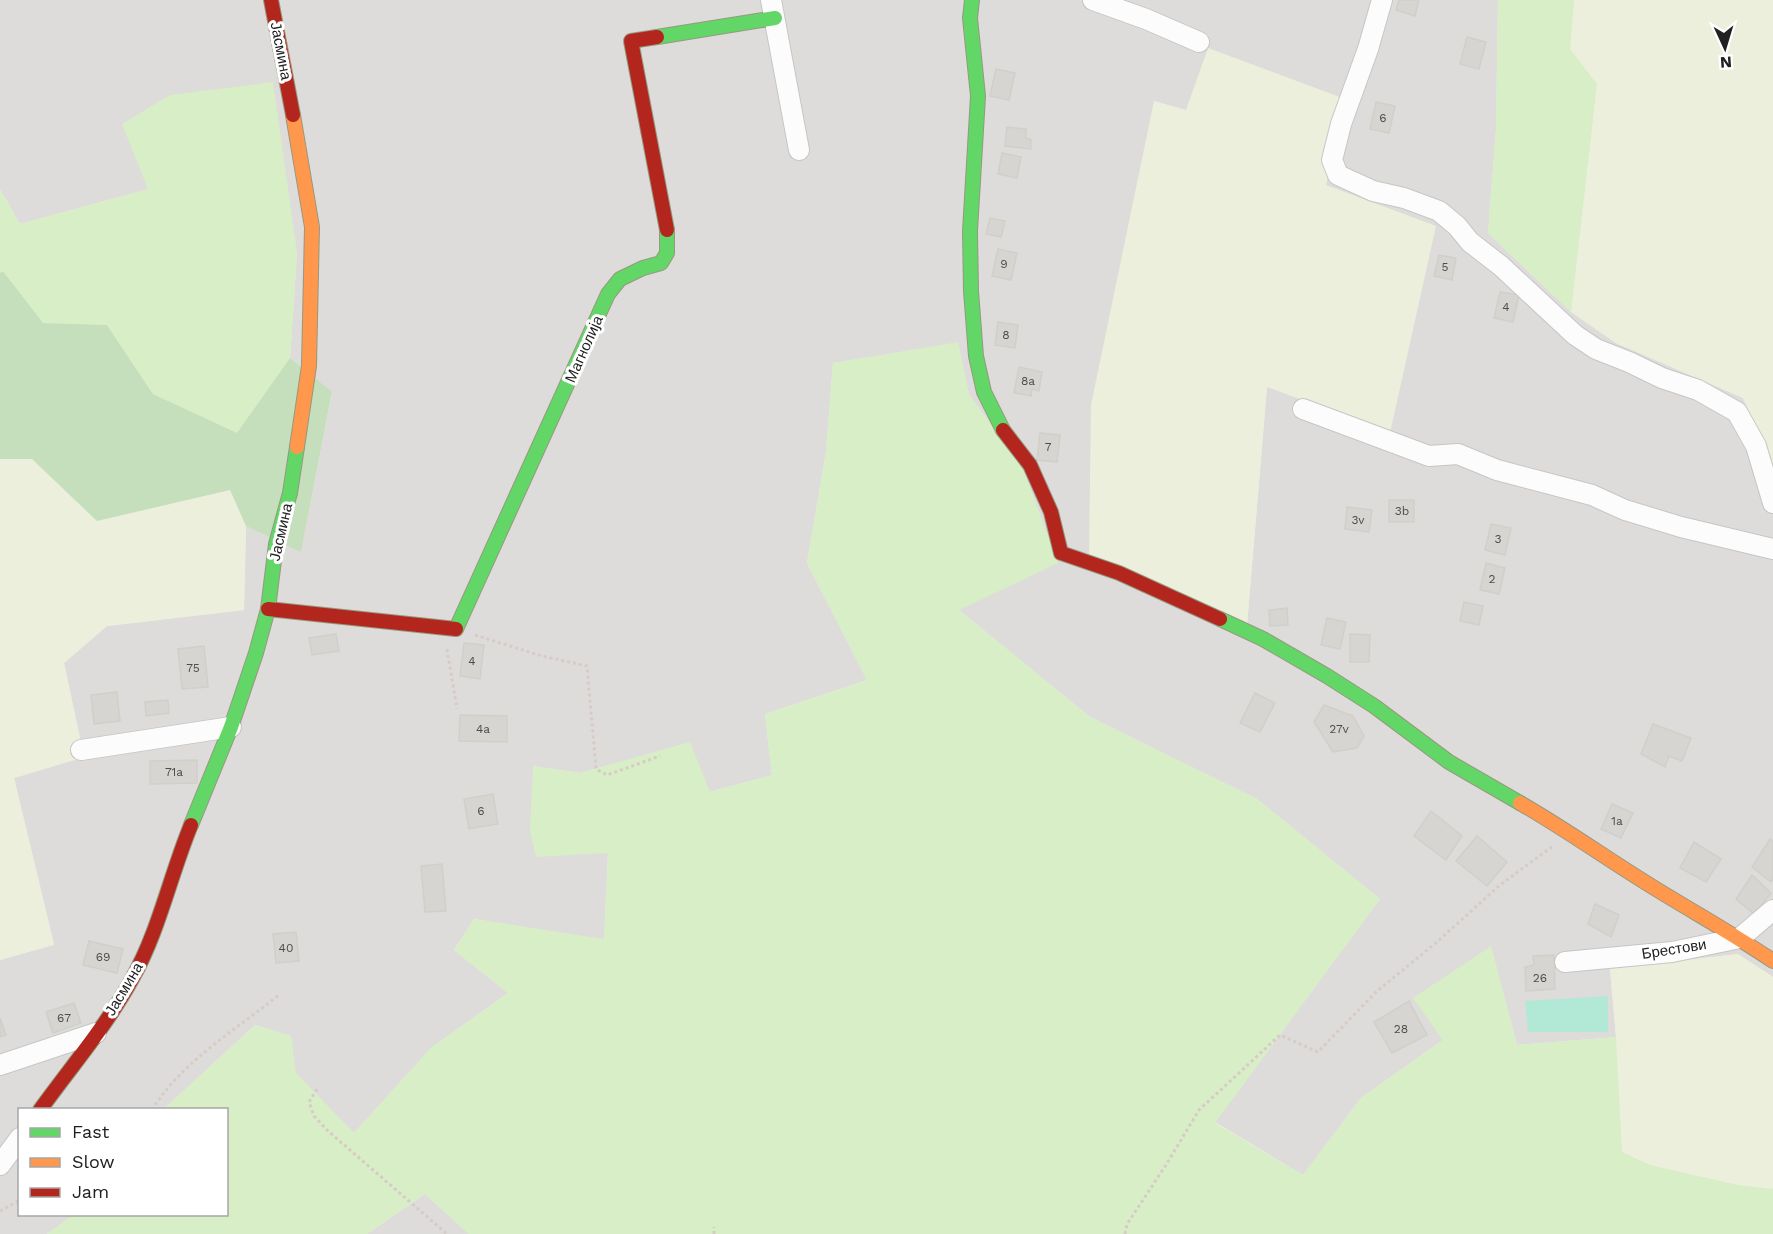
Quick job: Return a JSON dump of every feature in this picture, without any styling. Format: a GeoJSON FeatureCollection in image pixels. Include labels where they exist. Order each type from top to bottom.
{"type":"FeatureCollection","features":[{"type":"Feature","properties":{"kind":"street","name":"Јасмина"},"geometry":{"type":"LineString","coordinates":[[41,1108],[132,980],[149,945],[177,859],[231,727],[268,609],[276,544],[290,493],[309,366],[312,265],[312,227],[271,0]]}},
{"type":"Feature","properties":{"kind":"street"},"geometry":{"type":"LineString","coordinates":[[972,0],[970,18],[978,96],[970,243],[976,356],[984,392],[1001,428],[1030,465],[1051,512],[1061,553],[1119,573],[1263,639],[1374,706],[1449,762],[1567,830],[1656,889],[1740,938],[1773,961]]}},
{"type":"Feature","properties":{"kind":"street"},"geometry":{"type":"LineString","coordinates":[[1093,0],[1146,18],[1199,42]]}},
{"type":"Feature","properties":{"kind":"street"},"geometry":{"type":"LineString","coordinates":[[1382,0],[1368,49],[1341,124],[1332,160],[1338,175],[1373,191],[1404,198],[1439,211],[1457,226],[1470,242],[1501,266],[1575,335],[1596,350],[1629,362],[1662,378],[1698,390],[1737,412],[1756,446],[1773,503]]}},
{"type":"Feature","properties":{"kind":"street","name":"Магнолија"},"geometry":{"type":"LineString","coordinates":[[450,628],[608,294],[620,279],[643,268],[661,263],[668,253],[669,238],[631,41],[773,9],[799,150]]}},
{"type":"Feature","properties":{"kind":"street"},"geometry":{"type":"LineString","coordinates":[[1303,410],[1429,456],[1458,454],[1497,470],[1592,495],[1625,510],[1681,527],[1773,549]]}},
{"type":"Feature","properties":{"kind":"street"},"geometry":{"type":"LineString","coordinates":[[268,609],[450,628]]}},
{"type":"Feature","properties":{"kind":"street"},"geometry":{"type":"LineString","coordinates":[[81,750],[231,727]]}},
{"type":"Feature","properties":{"kind":"street","name":"Брестови"},"geometry":{"type":"LineString","coordinates":[[1565,962],[1672,952],[1740,938],[1773,910]]}},
{"type":"Feature","properties":{"kind":"street","name":"Јасмина"},"geometry":{"type":"LineString","coordinates":[[0,1065],[96,1033]]}},
{"type":"Feature","properties":{"kind":"street"},"geometry":{"type":"LineString","coordinates":[[0,1165],[18,1141]]}},
{"type":"Feature","properties":{"kind":"path"},"geometry":{"type":"LineString","coordinates":[[457,709],[450,628],[542,656],[587,666],[596,769],[607,775],[660,756]]}},
{"type":"Feature","properties":{"kind":"path"},"geometry":{"type":"LineString","coordinates":[[1125,1234],[1127,1224],[1199,1110],[1242,1068],[1280,1035],[1318,1052],[1377,992],[1500,885],[1548,850],[1567,830]]}},
{"type":"Feature","properties":{"kind":"path"},"geometry":{"type":"LineString","coordinates":[[153,1108],[160,1096],[199,1057],[280,994]]}},
{"type":"Feature","properties":{"kind":"path"},"geometry":{"type":"LineString","coordinates":[[317,1089],[309,1102],[314,1116],[328,1131],[447,1234]]}},
{"type":"Feature","properties":{"kind":"path"},"geometry":{"type":"LineString","coordinates":[[0,1211],[18,1201]]}},
{"type":"Feature","properties":{"kind":"path"},"geometry":{"type":"LineString","coordinates":[[714,1227],[714,1234]]}},
{"type":"Feature","properties":{"kind":"shaded area"},"geometry":{"type":"Polygon","coordinates":[[[0,0],[1498,0],[1496,129],[1488,233],[1571,312],[1616,343],[1743,398],[1773,468],[1773,977],[1738,954],[1610,969],[1616,1037],[1517,1045],[1491,947],[1414,998],[1443,1040],[1361,1098],[1303,1175],[1215,1122],[1380,899],[1257,799],[1090,717],[959,610],[1022,466],[969,395],[958,343],[833,363],[826,452],[807,563],[867,680],[765,714],[772,775],[709,792],[690,743],[580,773],[533,766],[608,852],[604,940],[474,919],[454,950],[508,993],[431,1048],[354,1133],[295,1073],[291,1036],[255,1025],[165,1108],[18,1108],[18,1216],[72,1216],[47,1234],[0,1234],[0,960],[54,944],[14,778],[84,757],[64,663],[107,626],[244,610],[246,526],[301,551],[332,393],[290,358],[297,252],[149,189],[20,224],[0,189],[0,0]],[[1345,100],[1185,110],[1154,101],[1247,625],[1267,387],[1325,185],[1345,100]]]}},
{"type":"Feature","properties":{"kind":"shaded area"},"geometry":{"type":"Polygon","coordinates":[[[425,1194],[469,1234],[367,1234],[425,1194]]]}},
{"type":"Feature","properties":{"kind":"green space"},"geometry":{"type":"Polygon","coordinates":[[[1498,0],[1574,0],[1570,49],[1597,84],[1571,312],[1488,233],[1496,129],[1498,0]]]}},
{"type":"Feature","properties":{"kind":"green space"},"geometry":{"type":"Polygon","coordinates":[[[1574,0],[1773,0],[1773,468],[1743,398],[1616,343],[1571,312],[1597,84],[1569,49],[1574,0]]]}},
{"type":"Feature","properties":{"kind":"green space"},"geometry":{"type":"Polygon","coordinates":[[[1208,48],[1345,99],[1326,185],[1436,226],[1390,433],[1267,387],[1247,625],[1089,555],[1091,405],[1154,101],[1186,110],[1208,48]]]}},
{"type":"Feature","properties":{"kind":"green space"},"geometry":{"type":"Polygon","coordinates":[[[273,82],[297,252],[290,358],[237,434],[153,394],[107,325],[43,323],[3,271],[0,273],[0,189],[20,224],[148,189],[122,124],[170,95],[273,82]]]}},
{"type":"Feature","properties":{"kind":"green space"},"geometry":{"type":"Polygon","coordinates":[[[3,271],[43,323],[107,325],[153,394],[237,433],[290,358],[332,392],[301,552],[246,526],[230,490],[97,521],[32,459],[0,459],[0,273],[3,271]]]}},
{"type":"Feature","properties":{"kind":"green space"},"geometry":{"type":"Polygon","coordinates":[[[958,342],[969,395],[1022,466],[1058,563],[959,610],[1090,717],[1257,799],[1380,899],[1215,1123],[1303,1175],[1361,1098],[1443,1040],[1413,998],[1491,946],[1517,1045],[1616,1037],[1622,1152],[1650,1165],[1738,1185],[1773,1189],[1773,1234],[469,1234],[425,1194],[367,1234],[47,1234],[72,1216],[228,1216],[228,1108],[165,1108],[255,1025],[291,1036],[296,1073],[354,1133],[431,1048],[508,993],[454,950],[474,919],[604,939],[608,853],[536,857],[530,831],[533,766],[580,773],[690,742],[710,792],[772,775],[765,714],[867,680],[807,563],[826,452],[833,363],[958,342]]]}},
{"type":"Feature","properties":{"kind":"green space"},"geometry":{"type":"Polygon","coordinates":[[[0,459],[32,459],[97,521],[230,490],[246,526],[244,610],[107,626],[64,663],[84,757],[14,778],[54,945],[0,960],[0,459]]]}},
{"type":"Feature","properties":{"kind":"green space"},"geometry":{"type":"Polygon","coordinates":[[[1738,954],[1773,977],[1773,1189],[1738,1185],[1650,1165],[1622,1152],[1610,969],[1738,954]]]}},
{"type":"Feature","properties":{"kind":"green space"},"geometry":{"type":"Polygon","coordinates":[[[1608,996],[1608,1032],[1528,1032],[1525,1001],[1608,996]]]}},
{"type":"Feature","properties":{"kind":"building"},"geometry":{"type":"Polygon","coordinates":[[[1399,0],[1419,0],[1415,16],[1396,10],[1399,0]]]}},
{"type":"Feature","properties":{"kind":"building"},"geometry":{"type":"Polygon","coordinates":[[[1467,37],[1486,42],[1479,69],[1460,64],[1467,37]]]}},
{"type":"Feature","properties":{"kind":"building"},"geometry":{"type":"Polygon","coordinates":[[[996,69],[1015,73],[1009,100],[990,96],[996,69]]]}},
{"type":"Feature","properties":{"kind":"building"},"geometry":{"type":"Polygon","coordinates":[[[1376,102],[1395,106],[1389,133],[1370,129],[1376,102]]]}},
{"type":"Feature","properties":{"kind":"building"},"geometry":{"type":"Polygon","coordinates":[[[1007,127],[1026,129],[1026,138],[1031,140],[1031,149],[1005,146],[1007,127]]]}},
{"type":"Feature","properties":{"kind":"building"},"geometry":{"type":"Polygon","coordinates":[[[1002,153],[1021,157],[1017,178],[998,174],[1002,153]]]}},
{"type":"Feature","properties":{"kind":"building"},"geometry":{"type":"Polygon","coordinates":[[[990,218],[1005,221],[1001,237],[986,234],[990,218]]]}},
{"type":"Feature","properties":{"kind":"building"},"geometry":{"type":"Polygon","coordinates":[[[998,249],[1017,253],[1011,280],[992,276],[998,249]]]}},
{"type":"Feature","properties":{"kind":"building"},"geometry":{"type":"Polygon","coordinates":[[[1439,255],[1456,258],[1452,280],[1434,276],[1439,255]]]}},
{"type":"Feature","properties":{"kind":"building"},"geometry":{"type":"Polygon","coordinates":[[[1500,292],[1519,295],[1513,322],[1494,318],[1500,292]]]}},
{"type":"Feature","properties":{"kind":"building"},"geometry":{"type":"Polygon","coordinates":[[[998,322],[1018,325],[1015,348],[995,345],[998,322]]]}},
{"type":"Feature","properties":{"kind":"building"},"geometry":{"type":"Polygon","coordinates":[[[1019,367],[1042,372],[1039,391],[1032,389],[1031,396],[1014,393],[1019,367]]]}},
{"type":"Feature","properties":{"kind":"building"},"geometry":{"type":"Polygon","coordinates":[[[1040,433],[1060,435],[1057,462],[1037,460],[1040,433]]]}},
{"type":"Feature","properties":{"kind":"building"},"geometry":{"type":"Polygon","coordinates":[[[1389,500],[1414,500],[1414,522],[1389,522],[1389,500]]]}},
{"type":"Feature","properties":{"kind":"building"},"geometry":{"type":"Polygon","coordinates":[[[1347,507],[1372,510],[1369,532],[1345,529],[1347,507]]]}},
{"type":"Feature","properties":{"kind":"building"},"geometry":{"type":"Polygon","coordinates":[[[1491,524],[1511,528],[1505,555],[1485,550],[1491,524]]]}},
{"type":"Feature","properties":{"kind":"building"},"geometry":{"type":"Polygon","coordinates":[[[1486,563],[1505,568],[1499,594],[1480,590],[1486,563]]]}},
{"type":"Feature","properties":{"kind":"building"},"geometry":{"type":"Polygon","coordinates":[[[1464,602],[1483,606],[1479,625],[1460,621],[1464,602]]]}},
{"type":"Feature","properties":{"kind":"building"},"geometry":{"type":"Polygon","coordinates":[[[1287,608],[1288,625],[1270,626],[1269,610],[1287,608]]]}},
{"type":"Feature","properties":{"kind":"building"},"geometry":{"type":"Polygon","coordinates":[[[1327,618],[1346,622],[1340,649],[1321,645],[1327,618]]]}},
{"type":"Feature","properties":{"kind":"building"},"geometry":{"type":"Polygon","coordinates":[[[336,634],[339,651],[312,655],[309,638],[336,634]]]}},
{"type":"Feature","properties":{"kind":"building"},"geometry":{"type":"Polygon","coordinates":[[[1350,634],[1370,635],[1369,662],[1350,662],[1350,634]]]}},
{"type":"Feature","properties":{"kind":"building"},"geometry":{"type":"Polygon","coordinates":[[[464,643],[484,645],[480,679],[460,676],[464,643]]]}},
{"type":"Feature","properties":{"kind":"building"},"geometry":{"type":"Polygon","coordinates":[[[204,646],[208,687],[182,689],[178,649],[204,646]]]}},
{"type":"Feature","properties":{"kind":"building"},"geometry":{"type":"Polygon","coordinates":[[[117,692],[120,721],[94,724],[91,695],[117,692]]]}},
{"type":"Feature","properties":{"kind":"building"},"geometry":{"type":"Polygon","coordinates":[[[1255,693],[1275,703],[1260,732],[1240,723],[1255,693]]]}},
{"type":"Feature","properties":{"kind":"building"},"geometry":{"type":"Polygon","coordinates":[[[168,700],[169,713],[146,716],[145,702],[168,700]]]}},
{"type":"Feature","properties":{"kind":"building"},"geometry":{"type":"Polygon","coordinates":[[[1324,705],[1353,716],[1364,736],[1357,748],[1333,752],[1314,722],[1324,705]]]}},
{"type":"Feature","properties":{"kind":"building"},"geometry":{"type":"Polygon","coordinates":[[[460,715],[507,716],[507,742],[459,741],[460,715]]]}},
{"type":"Feature","properties":{"kind":"building"},"geometry":{"type":"Polygon","coordinates":[[[1653,724],[1691,738],[1682,761],[1669,756],[1665,767],[1641,754],[1653,724]]]}},
{"type":"Feature","properties":{"kind":"building"},"geometry":{"type":"Polygon","coordinates":[[[197,760],[197,783],[150,784],[150,761],[197,760]]]}},
{"type":"Feature","properties":{"kind":"building"},"geometry":{"type":"Polygon","coordinates":[[[493,794],[498,824],[469,829],[464,799],[493,794]]]}},
{"type":"Feature","properties":{"kind":"building"},"geometry":{"type":"Polygon","coordinates":[[[1612,804],[1633,813],[1621,838],[1601,829],[1612,804]]]}},
{"type":"Feature","properties":{"kind":"building"},"geometry":{"type":"Polygon","coordinates":[[[1431,811],[1462,836],[1446,860],[1414,836],[1431,811]]]}},
{"type":"Feature","properties":{"kind":"building"},"geometry":{"type":"Polygon","coordinates":[[[1477,836],[1507,862],[1487,886],[1456,861],[1477,836]]]}},
{"type":"Feature","properties":{"kind":"building"},"geometry":{"type":"Polygon","coordinates":[[[1770,839],[1773,841],[1773,879],[1771,882],[1752,867],[1770,839]]]}},
{"type":"Feature","properties":{"kind":"building"},"geometry":{"type":"Polygon","coordinates":[[[1694,842],[1721,859],[1706,882],[1680,868],[1694,842]]]}},
{"type":"Feature","properties":{"kind":"building"},"geometry":{"type":"Polygon","coordinates":[[[442,864],[446,911],[425,912],[421,866],[442,864]]]}},
{"type":"Feature","properties":{"kind":"building"},"geometry":{"type":"Polygon","coordinates":[[[1752,875],[1771,893],[1754,914],[1736,899],[1752,875]]]}},
{"type":"Feature","properties":{"kind":"building"},"geometry":{"type":"Polygon","coordinates":[[[1595,904],[1619,915],[1611,937],[1588,924],[1595,904]]]}},
{"type":"Feature","properties":{"kind":"building"},"geometry":{"type":"Polygon","coordinates":[[[296,932],[299,961],[276,963],[273,934],[296,932]]]}},
{"type":"Feature","properties":{"kind":"building"},"geometry":{"type":"Polygon","coordinates":[[[89,941],[123,949],[117,973],[83,965],[89,941]]]}},
{"type":"Feature","properties":{"kind":"building"},"geometry":{"type":"Polygon","coordinates":[[[1554,955],[1555,989],[1526,991],[1525,967],[1534,965],[1533,956],[1554,955]]]}},
{"type":"Feature","properties":{"kind":"building"},"geometry":{"type":"Polygon","coordinates":[[[1409,1001],[1427,1035],[1392,1053],[1374,1022],[1409,1001]]]}},
{"type":"Feature","properties":{"kind":"building"},"geometry":{"type":"Polygon","coordinates":[[[74,1003],[81,1023],[53,1033],[46,1012],[74,1003]]]}},
{"type":"Feature","properties":{"kind":"building"},"geometry":{"type":"Polygon","coordinates":[[[0,1018],[6,1035],[0,1037],[0,1018]]]}},
{"type":"Feature","properties":{"kind":"traffic: fast"},"geometry":{"type":"LineString","coordinates":[[972,0],[970,18],[978,96],[970,231],[971,291],[976,356],[984,392],[1003,430]]}},
{"type":"Feature","properties":{"kind":"traffic: fast"},"geometry":{"type":"LineString","coordinates":[[657,37],[775,18]]}},
{"type":"Feature","properties":{"kind":"traffic: fast"},"geometry":{"type":"LineString","coordinates":[[456,629],[608,294],[620,279],[643,268],[661,263],[667,253],[667,230]]}},
{"type":"Feature","properties":{"kind":"traffic: fast"},"geometry":{"type":"LineString","coordinates":[[191,825],[231,727],[256,653],[268,609],[276,544],[290,493],[297,447]]}},
{"type":"Feature","properties":{"kind":"traffic: fast"},"geometry":{"type":"LineString","coordinates":[[1220,619],[1263,639],[1327,676],[1374,706],[1449,762],[1520,803]]}},
{"type":"Feature","properties":{"kind":"traffic: slow"},"geometry":{"type":"LineString","coordinates":[[293,115],[312,227],[309,366],[297,447]]}},
{"type":"Feature","properties":{"kind":"traffic: slow"},"geometry":{"type":"LineString","coordinates":[[1520,803],[1773,961]]}},
{"type":"Feature","properties":{"kind":"traffic: jam"},"geometry":{"type":"LineString","coordinates":[[271,0],[293,115]]}},
{"type":"Feature","properties":{"kind":"traffic: jam"},"geometry":{"type":"LineString","coordinates":[[657,37],[631,41],[667,230]]}},
{"type":"Feature","properties":{"kind":"traffic: jam"},"geometry":{"type":"LineString","coordinates":[[1003,430],[1030,465],[1051,512],[1061,553],[1119,573],[1220,619]]}},
{"type":"Feature","properties":{"kind":"traffic: jam"},"geometry":{"type":"LineString","coordinates":[[268,609],[456,629]]}},
{"type":"Feature","properties":{"kind":"traffic: jam"},"geometry":{"type":"LineString","coordinates":[[41,1108],[100,1029],[132,979],[150,942],[191,825]]}}]}
